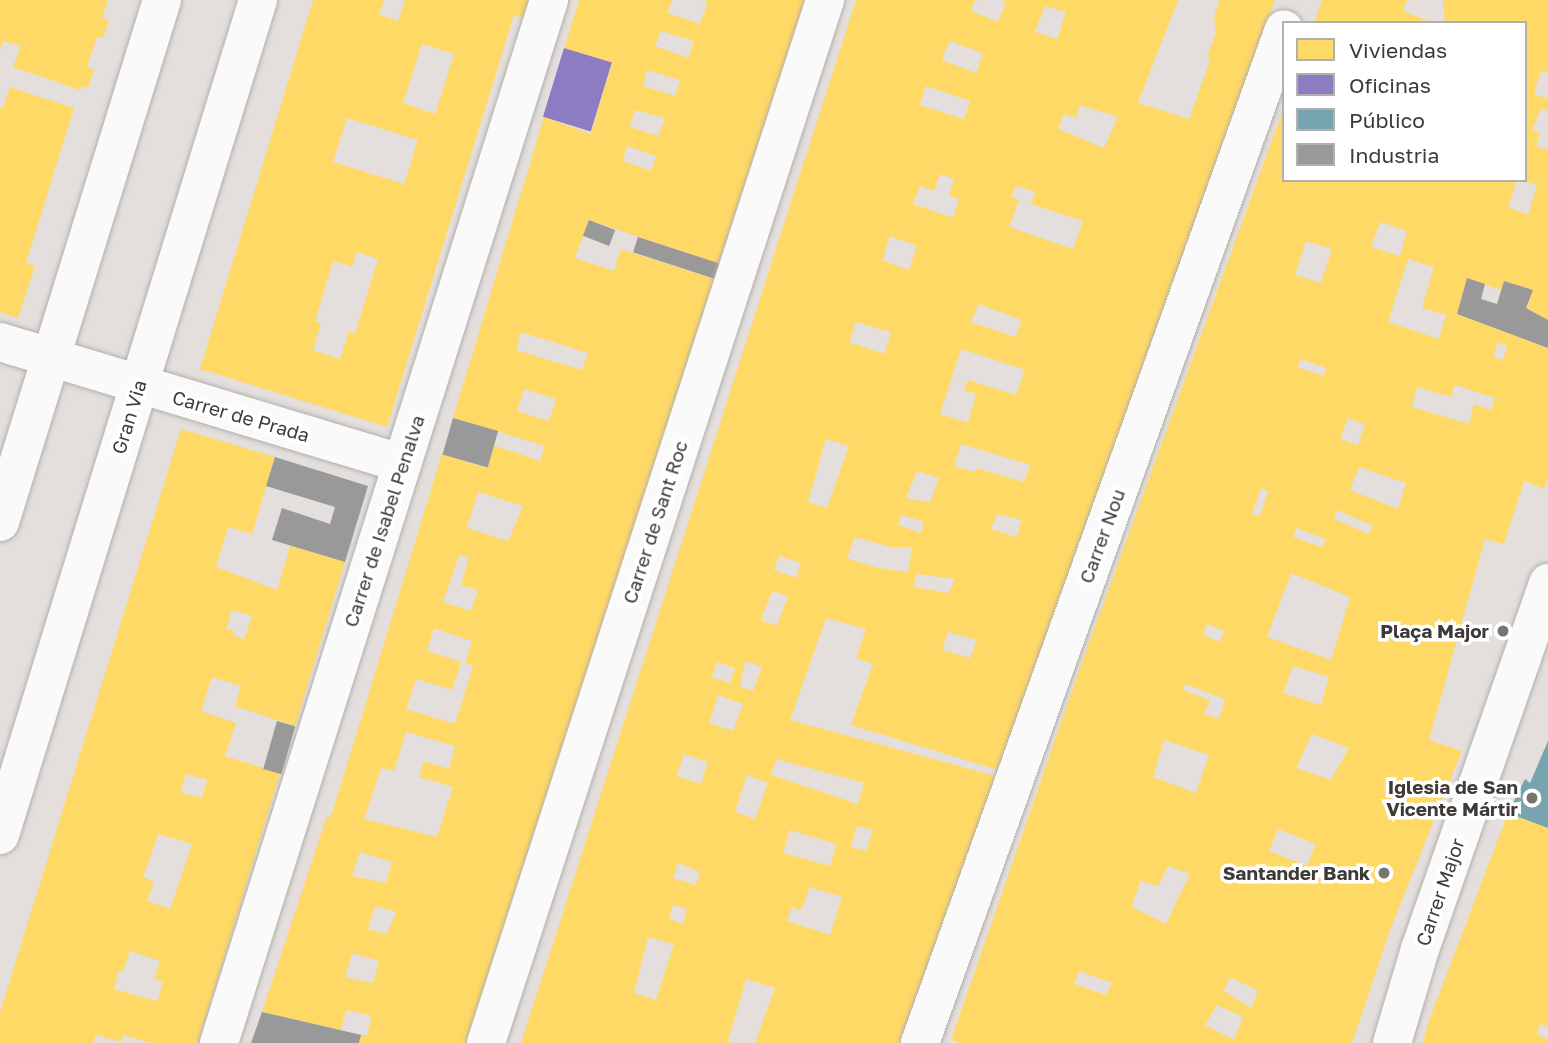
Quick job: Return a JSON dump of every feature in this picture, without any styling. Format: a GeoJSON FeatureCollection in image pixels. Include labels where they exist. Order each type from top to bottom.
{"type":"FeatureCollection","features":[{"type":"Feature","properties":{"kind":"street"},"geometry":{"type":"LineString","coordinates":[[0,522],[162,0]]}},
{"type":"Feature","properties":{"kind":"street","name":"Gran Via"},"geometry":{"type":"LineString","coordinates":[[0,835],[258,0]]}},
{"type":"Feature","properties":{"kind":"street","name":"Carrer de Isabel Penalva"},"geometry":{"type":"LineString","coordinates":[[219,1043],[549,0]]}},
{"type":"Feature","properties":{"kind":"street","name":"Carrer de Sant Roc"},"geometry":{"type":"LineString","coordinates":[[486,1043],[825,0]]}},
{"type":"Feature","properties":{"kind":"street"},"geometry":{"type":"LineString","coordinates":[[1287,21],[1294,0]]}},
{"type":"Feature","properties":{"kind":"street","name":"Carrer Nou"},"geometry":{"type":"LineString","coordinates":[[920,1043],[1282,35]]}},
{"type":"Feature","properties":{"kind":"street","name":"Carrer de Prada"},"geometry":{"type":"LineString","coordinates":[[0,342],[402,463]]}},
{"type":"Feature","properties":{"kind":"street","name":"Carrer Major"},"geometry":{"type":"LineString","coordinates":[[1392,1043],[1420,949],[1548,583]]}},
{"type":"Feature","properties":{"kind":"building: Viviendas"},"geometry":{"type":"Polygon","coordinates":[[[0,0],[108,0],[102,18],[109,20],[103,38],[97,37],[87,67],[94,70],[88,88],[81,86],[80,90],[13,67],[21,46],[3,41],[0,49],[0,0]]]}},
{"type":"Feature","properties":{"kind":"building: Viviendas"},"geometry":{"type":"Polygon","coordinates":[[[313,0],[384,0],[379,15],[398,21],[405,0],[540,0],[534,21],[514,15],[387,427],[200,369],[313,0]],[[422,44],[403,103],[435,114],[454,54],[422,44]],[[347,118],[333,162],[404,184],[418,140],[347,118]],[[357,252],[352,267],[333,261],[315,322],[321,323],[313,350],[340,359],[349,331],[355,334],[378,259],[357,252]]]}},
{"type":"Feature","properties":{"kind":"building: Viviendas"},"geometry":{"type":"Polygon","coordinates":[[[579,0],[672,0],[667,13],[700,24],[708,2],[703,0],[813,0],[725,266],[589,220],[575,258],[614,271],[621,249],[720,281],[471,1043],[359,1043],[361,1035],[367,1035],[372,1016],[346,1010],[341,1030],[262,1012],[327,816],[330,818],[334,807],[442,454],[486,468],[493,445],[540,461],[545,446],[453,418],[544,117],[591,134],[612,63],[564,48],[579,0]],[[661,31],[655,46],[688,58],[694,41],[661,31]],[[647,70],[643,86],[675,96],[680,80],[647,70]],[[635,110],[630,127],[658,136],[665,118],[635,110]],[[627,146],[623,161],[651,171],[656,156],[627,146]],[[521,332],[516,350],[582,370],[588,353],[521,332]],[[524,389],[517,411],[549,421],[556,399],[524,389]],[[478,492],[467,528],[508,541],[523,506],[478,492]],[[459,555],[443,602],[471,611],[478,590],[461,585],[469,558],[459,555]],[[434,628],[427,651],[461,662],[452,690],[416,679],[406,709],[455,724],[473,666],[465,663],[472,641],[434,628]],[[406,732],[394,771],[381,768],[364,819],[437,837],[453,787],[419,777],[424,761],[449,769],[455,746],[406,732]],[[360,852],[352,876],[386,883],[392,862],[360,852]],[[375,906],[368,929],[387,934],[396,912],[375,906]],[[352,953],[345,977],[373,983],[379,961],[352,953]]]}},
{"type":"Feature","properties":{"kind":"building: Viviendas"},"geometry":{"type":"Polygon","coordinates":[[[856,0],[975,0],[971,11],[998,22],[1006,2],[1001,0],[1178,0],[1138,103],[1189,119],[1211,58],[1207,57],[1216,32],[1214,17],[1219,0],[1275,0],[1001,771],[851,725],[873,664],[856,658],[866,629],[826,618],[790,720],[999,777],[899,1043],[755,1043],[775,988],[746,979],[728,1041],[733,1043],[521,1043],[856,0]],[[1045,6],[1035,32],[1057,39],[1066,12],[1045,6]],[[949,41],[942,60],[976,73],[983,53],[949,41]],[[926,86],[920,105],[964,119],[970,101],[926,86]],[[1080,105],[1076,118],[1064,114],[1058,129],[1104,148],[1118,117],[1080,105]],[[940,174],[934,191],[920,186],[913,204],[953,218],[959,199],[949,196],[954,179],[940,174]],[[1016,186],[1011,197],[1019,200],[1009,227],[1073,249],[1083,221],[1031,204],[1035,192],[1016,186]],[[890,236],[882,260],[909,270],[917,246],[890,236]],[[979,304],[971,322],[1016,337],[1021,320],[979,304]],[[856,322],[849,342],[884,354],[891,332],[856,322]],[[961,349],[940,414],[968,423],[976,394],[964,390],[968,380],[1016,395],[1025,370],[961,349]],[[826,439],[808,502],[827,508],[849,446],[826,439]],[[961,444],[954,466],[975,472],[976,468],[1024,482],[1030,465],[961,444]],[[917,471],[906,498],[930,502],[939,478],[917,471]],[[997,514],[991,529],[1016,537],[1022,520],[997,514]],[[902,515],[898,525],[921,533],[924,522],[902,515]],[[855,537],[847,558],[878,568],[908,572],[912,547],[890,547],[855,537]],[[779,556],[774,570],[796,578],[801,563],[779,556]],[[917,574],[913,587],[949,593],[955,579],[917,574]],[[772,591],[761,620],[777,626],[788,596],[772,591]],[[948,632],[942,650],[970,658],[977,640],[948,632]],[[745,661],[740,687],[753,691],[762,667],[745,661]],[[717,662],[712,677],[730,683],[735,668],[717,662]],[[718,695],[709,723],[733,731],[743,704],[718,695]],[[684,754],[677,776],[701,784],[708,762],[684,754]],[[776,759],[771,775],[858,804],[864,783],[776,759]],[[747,775],[735,812],[755,819],[768,783],[747,775]],[[857,826],[851,847],[866,851],[873,830],[857,826]],[[790,830],[783,853],[830,866],[836,844],[790,830]],[[678,863],[673,878],[696,885],[700,872],[678,863]],[[810,887],[801,910],[792,907],[787,921],[830,935],[842,897],[810,887]],[[673,905],[669,919],[683,924],[687,909],[673,905]],[[648,937],[634,993],[656,1000],[674,944],[648,937]]]}},
{"type":"Feature","properties":{"kind":"building: Viviendas"},"geometry":{"type":"Polygon","coordinates":[[[1322,0],[1407,0],[1403,11],[1428,21],[1315,21],[1322,0]]]}},
{"type":"Feature","properties":{"kind":"building: Viviendas"},"geometry":{"type":"Polygon","coordinates":[[[1443,0],[1548,0],[1548,74],[1541,71],[1534,94],[1548,99],[1548,111],[1541,109],[1532,130],[1540,132],[1536,146],[1548,150],[1548,320],[1526,308],[1533,290],[1504,281],[1501,290],[1467,278],[1457,314],[1548,348],[1548,477],[1544,489],[1524,481],[1504,544],[1485,539],[1429,740],[1462,751],[1390,930],[1352,1043],[960,1043],[951,1040],[1080,668],[1282,113],[1282,182],[1516,182],[1508,207],[1528,215],[1537,185],[1527,182],[1527,21],[1445,21],[1443,0]],[[1380,222],[1371,247],[1400,256],[1407,231],[1380,222]],[[1306,241],[1295,275],[1321,283],[1332,249],[1306,241]],[[1408,259],[1388,322],[1439,339],[1446,315],[1422,308],[1434,267],[1408,259]],[[1498,342],[1493,357],[1503,360],[1507,346],[1498,342]],[[1301,359],[1297,367],[1323,376],[1326,368],[1301,359]],[[1455,385],[1451,397],[1417,387],[1412,407],[1469,424],[1474,404],[1491,410],[1495,398],[1455,385]],[[1348,418],[1340,439],[1358,445],[1365,424],[1348,418]],[[1359,467],[1350,490],[1398,509],[1406,483],[1359,467]],[[1261,488],[1252,514],[1260,516],[1268,491],[1261,488]],[[1337,510],[1334,519],[1369,534],[1373,526],[1337,510]],[[1296,528],[1293,537],[1322,547],[1326,539],[1296,528]],[[1291,573],[1267,637],[1331,660],[1350,597],[1291,573]],[[1207,624],[1203,635],[1220,642],[1224,631],[1207,624]],[[1293,666],[1283,693],[1321,705],[1329,677],[1293,666]],[[1185,684],[1183,690],[1210,700],[1204,714],[1219,719],[1225,699],[1185,684]],[[1312,734],[1296,768],[1331,780],[1349,748],[1312,734]],[[1164,740],[1153,777],[1196,793],[1209,755],[1164,740]],[[1278,829],[1269,851],[1307,866],[1316,844],[1278,829]],[[1168,866],[1158,886],[1140,881],[1132,907],[1166,924],[1190,874],[1168,866]],[[1079,971],[1074,984],[1106,995],[1112,983],[1079,971]],[[1230,977],[1224,991],[1251,1008],[1258,991],[1230,977]],[[1217,1005],[1205,1025],[1234,1040],[1243,1017],[1217,1005]]]}},
{"type":"Feature","properties":{"kind":"building: Viviendas"},"geometry":{"type":"Polygon","coordinates":[[[10,87],[74,108],[26,263],[35,266],[18,318],[0,312],[0,107],[3,108],[10,87]]]}},
{"type":"Feature","properties":{"kind":"building: Viviendas"},"geometry":{"type":"Polygon","coordinates":[[[181,429],[275,457],[252,534],[228,527],[216,567],[277,590],[290,546],[345,562],[295,726],[235,706],[241,686],[212,677],[201,711],[236,723],[225,756],[280,773],[198,1043],[151,1043],[123,1035],[121,1042],[96,1035],[93,1043],[0,1043],[0,1012],[181,429]],[[232,610],[226,629],[235,631],[233,635],[244,639],[252,616],[232,610]],[[186,774],[181,792],[202,798],[207,780],[186,774]],[[158,834],[143,877],[154,882],[147,901],[170,909],[192,844],[158,834]],[[130,951],[123,971],[119,970],[114,989],[157,1001],[163,982],[154,979],[160,961],[130,951]]]}},
{"type":"Feature","properties":{"kind":"building: Viviendas"},"geometry":{"type":"Polygon","coordinates":[[[1508,813],[1548,828],[1548,1027],[1540,1024],[1537,1035],[1548,1039],[1548,1043],[1423,1043],[1427,1026],[1508,813]]]}},
{"type":"Feature","properties":{"kind":"building: Oficinas"},"geometry":{"type":"Polygon","coordinates":[[[564,48],[612,63],[591,131],[543,117],[564,48]]]}},
{"type":"Feature","properties":{"kind":"building: Público","name":"Iglesia de San Vicente Mártir"},"geometry":{"type":"Polygon","coordinates":[[[1548,741],[1548,828],[1508,813],[1525,779],[1530,783],[1548,741]]]}},
{"type":"Feature","properties":{"kind":"building: Industria"},"geometry":{"type":"Polygon","coordinates":[[[589,220],[615,230],[609,246],[583,236],[589,220]]]}},
{"type":"Feature","properties":{"kind":"building: Industria"},"geometry":{"type":"Polygon","coordinates":[[[638,237],[725,265],[721,281],[633,252],[638,237]]]}},
{"type":"Feature","properties":{"kind":"building: Industria"},"geometry":{"type":"Polygon","coordinates":[[[1467,278],[1485,284],[1481,299],[1497,304],[1504,281],[1533,290],[1526,308],[1548,320],[1548,348],[1457,314],[1467,278]]]}},
{"type":"Feature","properties":{"kind":"building: Industria"},"geometry":{"type":"Polygon","coordinates":[[[453,418],[498,431],[488,467],[443,455],[453,418]]]}},
{"type":"Feature","properties":{"kind":"building: Industria"},"geometry":{"type":"Polygon","coordinates":[[[275,457],[368,486],[345,562],[272,540],[282,508],[330,524],[335,507],[266,486],[275,457]]]}},
{"type":"Feature","properties":{"kind":"building: Industria"},"geometry":{"type":"Polygon","coordinates":[[[277,721],[295,726],[281,774],[263,769],[277,721]]]}},
{"type":"Feature","properties":{"kind":"building: Industria"},"geometry":{"type":"Polygon","coordinates":[[[262,1012],[361,1035],[359,1043],[251,1043],[262,1012]]]}},
{"type":"Feature","properties":{"kind":"place","name":"Plaça Major"},"geometry":{"type":"Point","coordinates":[1503,631]}},
{"type":"Feature","properties":{"kind":"place","name":"Iglesia de San Vicente Mártir"},"geometry":{"type":"Point","coordinates":[1532,798]}},
{"type":"Feature","properties":{"kind":"place","name":"Santander Bank"},"geometry":{"type":"Point","coordinates":[1384,873]}}]}
